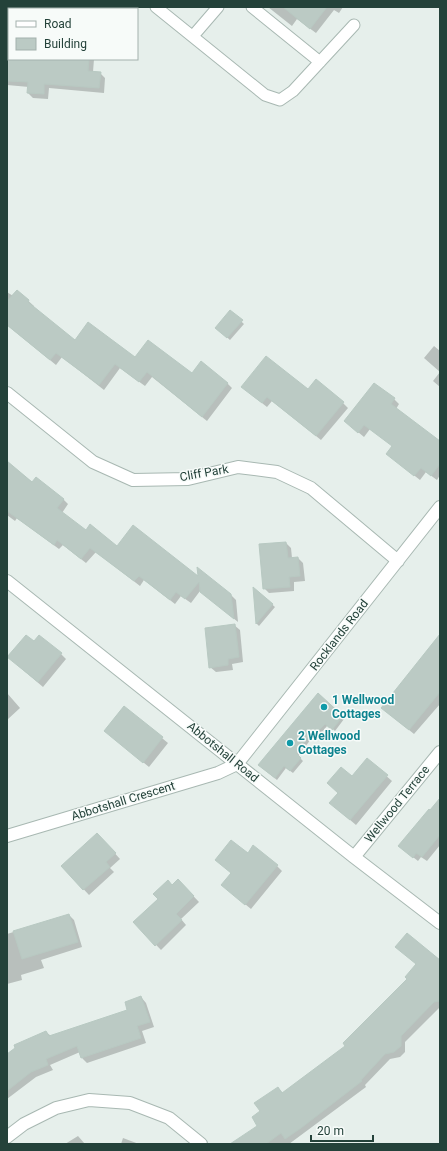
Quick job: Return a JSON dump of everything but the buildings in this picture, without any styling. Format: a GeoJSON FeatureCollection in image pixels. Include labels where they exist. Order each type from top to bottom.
{"type":"FeatureCollection","features":[{"type":"Feature","properties":{"kind":"street","name":"Cliff Park"},"geometry":{"type":"LineString","coordinates":[[7,393],[93,462],[133,480],[188,478],[238,467],[277,472],[311,488],[398,560]]}},
{"type":"Feature","properties":{"kind":"street","name":"Rocklands Road"},"geometry":{"type":"LineString","coordinates":[[237,764],[440,507]]}},
{"type":"Feature","properties":{"kind":"street","name":"Abbotshall Road"},"geometry":{"type":"LineString","coordinates":[[7,581],[354,857],[440,922]]}},
{"type":"Feature","properties":{"kind":"street","name":"Wellwood Terrace"},"geometry":{"type":"LineString","coordinates":[[354,857],[440,752]]}},
{"type":"Feature","properties":{"kind":"street","name":"Abbotshall Crescent"},"geometry":{"type":"LineString","coordinates":[[7,836],[218,773],[237,764]]}},
{"type":"Feature","properties":{"kind":"street"},"geometry":{"type":"LineString","coordinates":[[7,1137],[24,1124],[56,1108],[89,1100],[130,1103],[169,1118],[201,1144]]}},
{"type":"Feature","properties":{"kind":"lane"},"geometry":{"type":"LineString","coordinates":[[156,7],[194,36],[265,95],[280,100],[293,91],[354,26]]}},
{"type":"Feature","properties":{"kind":"lane"},"geometry":{"type":"LineString","coordinates":[[194,36],[218,7]]}},
{"type":"Feature","properties":{"kind":"lane"},"geometry":{"type":"LineString","coordinates":[[252,7],[320,62]]}},
{"type":"Feature","properties":{"kind":"place","name":"1 Wellwood Cottages"},"geometry":{"type":"Point","coordinates":[324,707]}},
{"type":"Feature","properties":{"kind":"place","name":"2 Wellwood Cottages"},"geometry":{"type":"Point","coordinates":[290,743]}}]}
